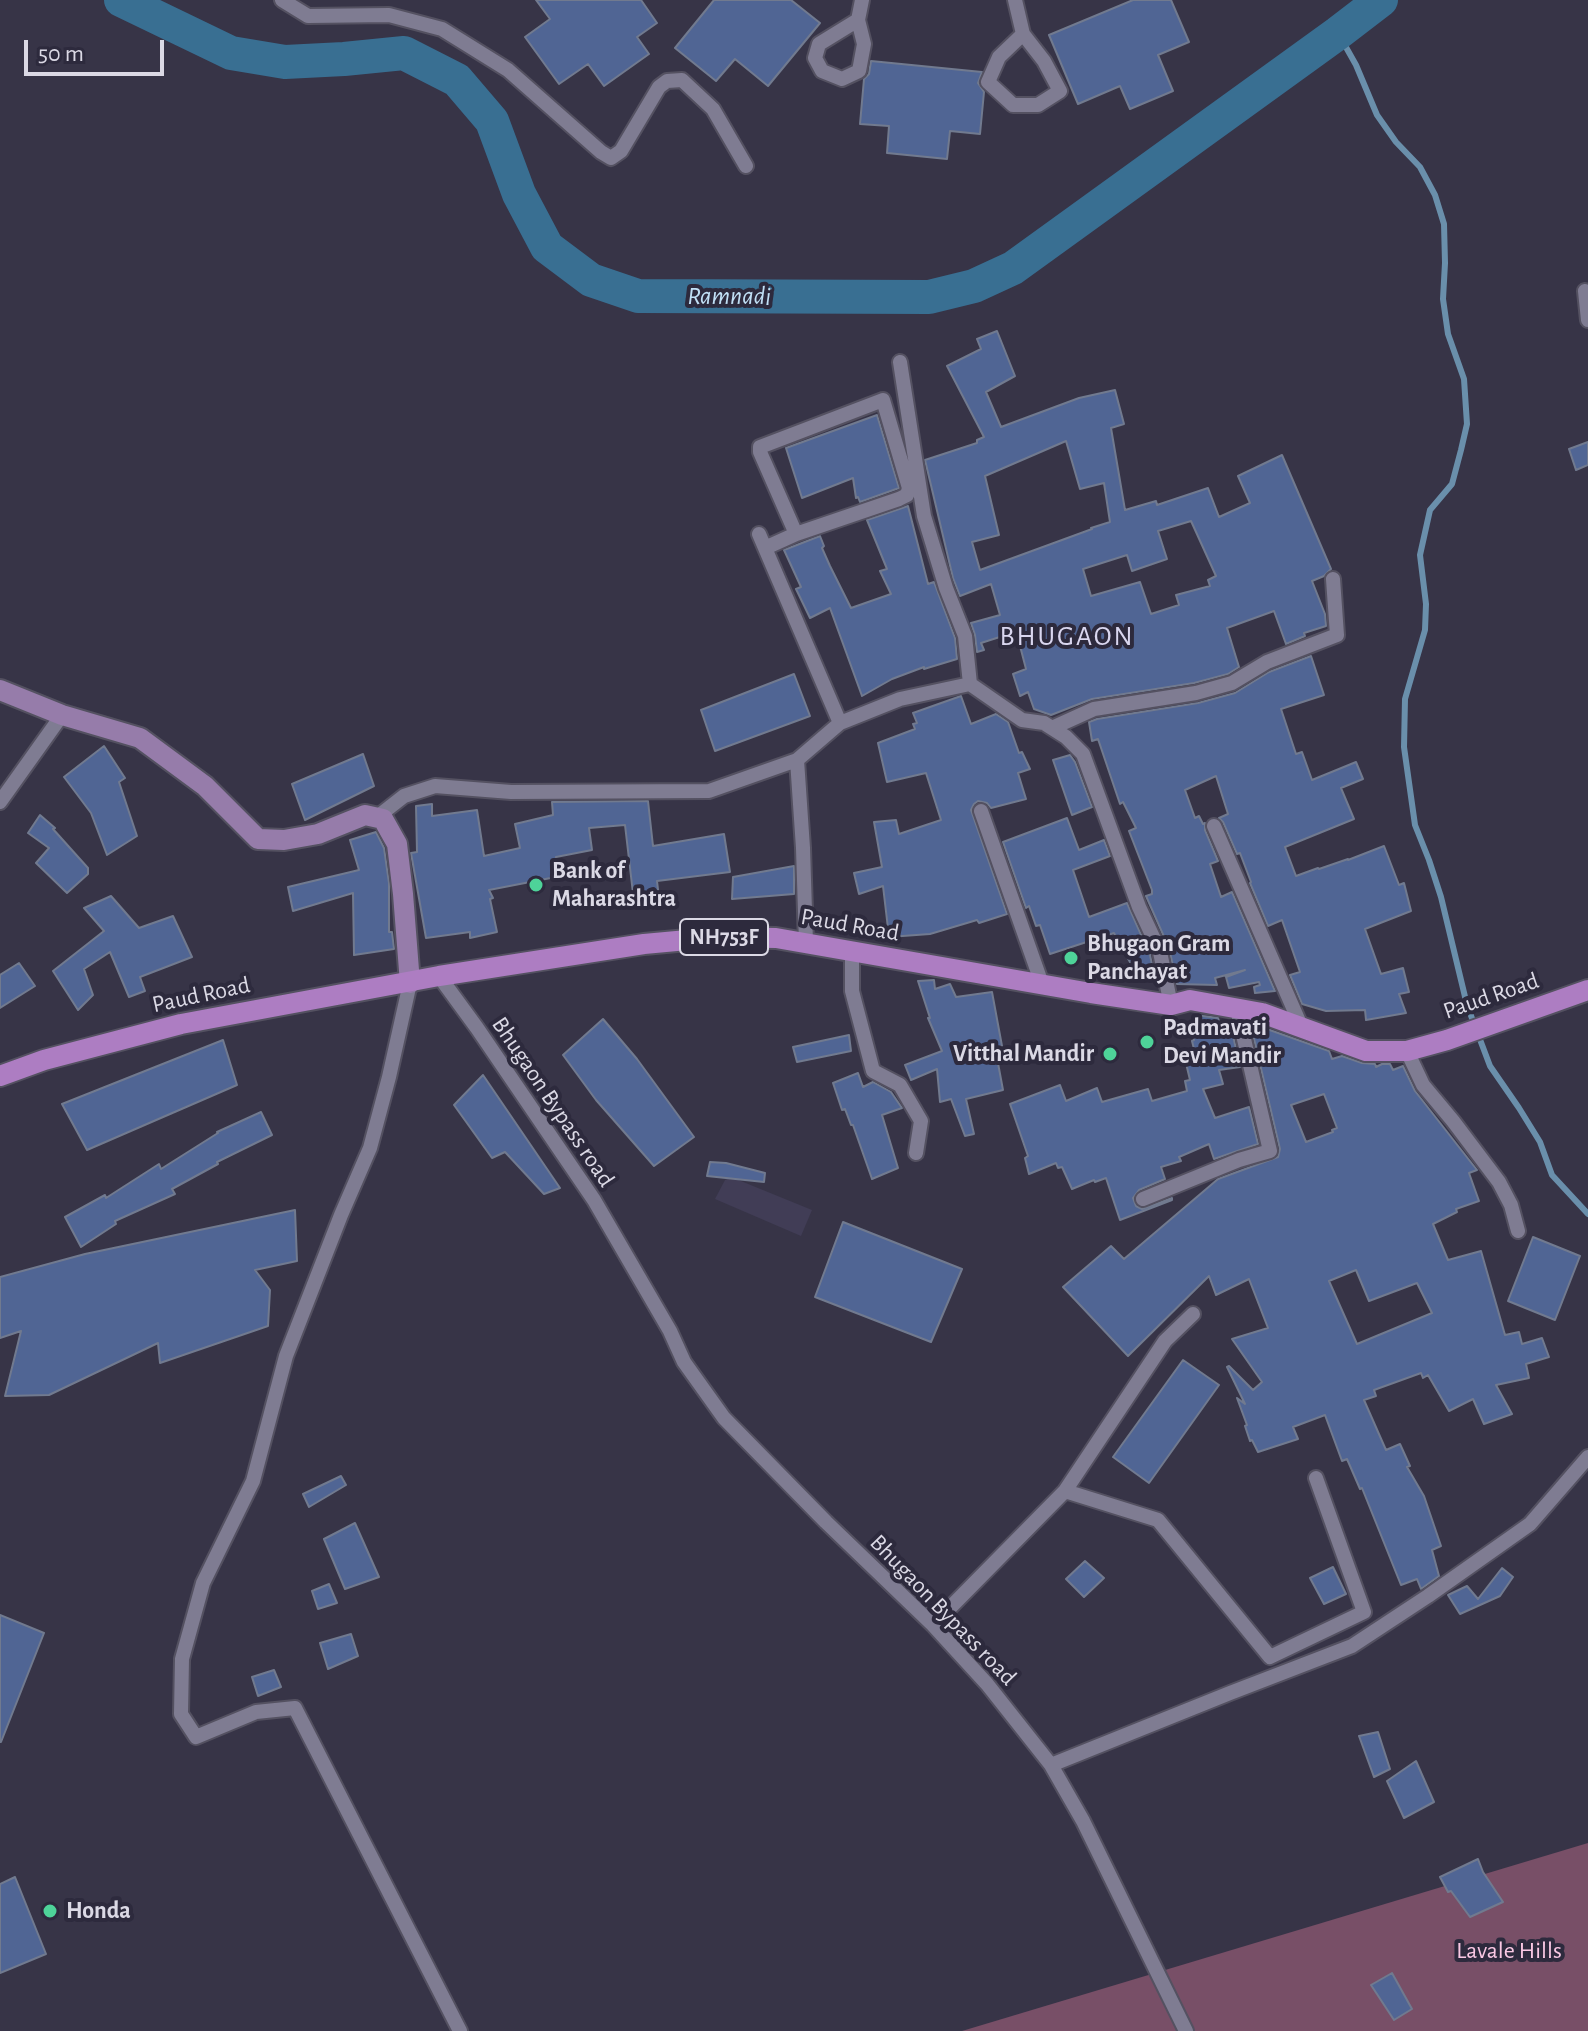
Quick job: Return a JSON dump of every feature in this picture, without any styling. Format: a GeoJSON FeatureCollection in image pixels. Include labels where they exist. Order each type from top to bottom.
{"type":"FeatureCollection","features":[{"type":"Feature","properties":{"kind":"main road","name":"Paud Road"},"geometry":{"type":"LineString","coordinates":[[0,1076],[44,1060],[181,1024],[439,976],[644,944],[720,937],[776,938],[1171,1005],[1190,1000],[1262,1013],[1366,1051],[1407,1051],[1588,990]]}},
{"type":"Feature","properties":{"kind":"street"},"geometry":{"type":"LineString","coordinates":[[282,0],[308,16],[389,15],[442,29],[508,70],[611,158],[621,151],[659,87],[667,81],[682,80],[713,109],[746,166]]}},
{"type":"Feature","properties":{"kind":"street"},"geometry":{"type":"LineString","coordinates":[[858,20],[862,0]]}},
{"type":"Feature","properties":{"kind":"street"},"geometry":{"type":"LineString","coordinates":[[1015,0],[1023,34],[1044,61],[1060,91],[1038,105],[1013,105],[988,82],[999,57],[1023,34]]}},
{"type":"Feature","properties":{"kind":"street"},"geometry":{"type":"LineString","coordinates":[[1585,291],[1588,320]]}},
{"type":"Feature","properties":{"kind":"street"},"geometry":{"type":"LineString","coordinates":[[900,362],[924,516],[946,588],[965,636],[970,684]]}},
{"type":"Feature","properties":{"kind":"street"},"geometry":{"type":"LineString","coordinates":[[796,534],[760,447],[883,400],[909,488],[907,495],[796,534],[762,541],[840,723]]}},
{"type":"Feature","properties":{"kind":"street"},"geometry":{"type":"LineString","coordinates":[[1052,728],[1094,709],[1196,693],[1232,683],[1267,662],[1337,635],[1333,579]]}},
{"type":"Feature","properties":{"kind":"street"},"geometry":{"type":"LineString","coordinates":[[376,818],[404,796],[435,786],[511,792],[709,791],[797,760],[840,723],[900,699],[970,684],[1022,720],[1044,723],[1066,737],[1083,754],[1139,907],[1160,952],[1171,1005]]}},
{"type":"Feature","properties":{"kind":"street"},"geometry":{"type":"LineString","coordinates":[[0,690],[62,715],[140,738],[205,786],[258,839],[284,840],[318,834],[365,815],[383,819],[397,844],[410,983],[389,1077],[370,1148],[286,1356],[253,1481],[203,1583],[182,1659],[181,1714],[196,1737],[256,1712],[295,1708],[460,2031]]}},
{"type":"Feature","properties":{"kind":"street"},"geometry":{"type":"LineString","coordinates":[[0,802],[62,715]]}},
{"type":"Feature","properties":{"kind":"street"},"geometry":{"type":"LineString","coordinates":[[797,760],[806,943]]}},
{"type":"Feature","properties":{"kind":"street"},"geometry":{"type":"LineString","coordinates":[[981,811],[1042,984]]}},
{"type":"Feature","properties":{"kind":"street"},"geometry":{"type":"LineString","coordinates":[[1214,826],[1301,1026]]}},
{"type":"Feature","properties":{"kind":"street"},"geometry":{"type":"LineString","coordinates":[[852,951],[852,991],[873,1071],[900,1085],[921,1121],[916,1153]]}},
{"type":"Feature","properties":{"kind":"street","name":"Bhugaon Bypass road"},"geometry":{"type":"LineString","coordinates":[[439,976],[594,1200],[670,1331],[684,1362],[724,1418],[933,1625],[987,1684],[1051,1765],[1083,1821],[1186,2031]]}},
{"type":"Feature","properties":{"kind":"street"},"geometry":{"type":"LineString","coordinates":[[1143,1199],[1239,1160],[1270,1151],[1237,1009]]}},
{"type":"Feature","properties":{"kind":"street"},"geometry":{"type":"LineString","coordinates":[[1407,1051],[1423,1085],[1499,1182],[1511,1205],[1518,1231]]}},
{"type":"Feature","properties":{"kind":"street"},"geometry":{"type":"LineString","coordinates":[[933,1625],[1065,1491],[1165,1341],[1193,1314]]}},
{"type":"Feature","properties":{"kind":"street"},"geometry":{"type":"LineString","coordinates":[[1051,1765],[1352,1646],[1530,1524],[1588,1457]]}},
{"type":"Feature","properties":{"kind":"street"},"geometry":{"type":"LineString","coordinates":[[1065,1491],[1158,1520],[1270,1657],[1364,1612],[1316,1478]]}},
{"type":"Feature","properties":{"kind":"shaded area"},"geometry":{"type":"Polygon","coordinates":[[[731,1177],[812,1210],[801,1236],[715,1199],[725,1180],[731,1177]]]}},
{"type":"Feature","properties":{"kind":"green space","name":"Lavale Hills"},"geometry":{"type":"Polygon","coordinates":[[[1588,1843],[1588,2031],[962,2031],[1588,1843]]]}},
{"type":"Feature","properties":{"kind":"building"},"geometry":{"type":"Polygon","coordinates":[[[536,0],[641,0],[657,23],[637,37],[649,54],[604,86],[588,64],[559,84],[525,37],[550,19],[536,0]]]}},
{"type":"Feature","properties":{"kind":"building"},"geometry":{"type":"Polygon","coordinates":[[[714,0],[791,0],[820,23],[768,86],[735,59],[716,81],[675,48],[714,0]]]}},
{"type":"Feature","properties":{"kind":"building"},"geometry":{"type":"Polygon","coordinates":[[[1133,0],[1171,0],[1189,42],[1158,55],[1173,91],[1130,109],[1120,86],[1078,104],[1049,35],[1133,0]]]}},
{"type":"Feature","properties":{"kind":"building"},"geometry":{"type":"Polygon","coordinates":[[[871,61],[982,72],[978,83],[984,92],[980,134],[950,131],[947,159],[887,153],[889,126],[860,124],[864,79],[869,74],[871,61]]]}},
{"type":"Feature","properties":{"kind":"building"},"geometry":{"type":"Polygon","coordinates":[[[997,331],[1015,376],[986,392],[1001,427],[1079,398],[1115,390],[1124,424],[1111,428],[1125,510],[1156,501],[1157,505],[1208,488],[1219,517],[1250,503],[1238,476],[1282,455],[1331,569],[1312,581],[1325,614],[1326,626],[1304,633],[1305,636],[1286,644],[1274,611],[1227,628],[1239,667],[1228,674],[1194,683],[1092,699],[1051,715],[1034,709],[1028,692],[1020,696],[1013,674],[1026,669],[1019,642],[1006,635],[981,643],[984,650],[977,652],[971,623],[1000,615],[991,584],[960,596],[925,460],[977,443],[984,437],[947,366],[981,349],[977,339],[997,331]],[[1066,441],[985,476],[999,535],[972,542],[980,570],[1110,522],[1104,483],[1080,489],[1066,441]],[[1191,521],[1158,531],[1167,559],[1132,571],[1127,555],[1083,569],[1091,596],[1140,582],[1151,614],[1179,605],[1176,595],[1210,586],[1208,580],[1216,576],[1191,521]]]}},
{"type":"Feature","properties":{"kind":"building"},"geometry":{"type":"Polygon","coordinates":[[[877,415],[899,488],[860,502],[856,498],[853,478],[802,498],[786,448],[877,415]]]}},
{"type":"Feature","properties":{"kind":"building"},"geometry":{"type":"Polygon","coordinates":[[[1588,442],[1588,465],[1576,470],[1569,449],[1588,442]]]}},
{"type":"Feature","properties":{"kind":"building"},"geometry":{"type":"Polygon","coordinates":[[[908,506],[928,584],[934,582],[955,638],[957,659],[892,679],[862,696],[830,608],[810,618],[796,589],[801,587],[784,550],[820,536],[822,548],[851,608],[891,594],[880,571],[887,569],[867,520],[908,506]]]}},
{"type":"Feature","properties":{"kind":"building"},"geometry":{"type":"Polygon","coordinates":[[[1311,656],[1324,695],[1281,709],[1296,754],[1302,752],[1312,780],[1356,762],[1363,779],[1341,788],[1354,819],[1285,847],[1296,876],[1384,846],[1399,885],[1404,883],[1411,911],[1365,929],[1381,974],[1403,968],[1409,992],[1399,994],[1406,1013],[1366,1020],[1365,1010],[1326,1011],[1302,1004],[1290,975],[1300,972],[1282,920],[1268,926],[1240,853],[1237,854],[1219,818],[1228,814],[1216,776],[1185,790],[1195,818],[1199,816],[1205,823],[1218,861],[1210,864],[1221,897],[1232,892],[1275,991],[1255,993],[1254,987],[1260,985],[1259,982],[1229,988],[1226,977],[1245,970],[1215,978],[1217,985],[1177,984],[1169,948],[1146,896],[1152,894],[1152,890],[1129,831],[1136,828],[1123,802],[1120,804],[1098,739],[1092,741],[1089,722],[1198,703],[1235,693],[1269,672],[1311,656]]]}},
{"type":"Feature","properties":{"kind":"building"},"geometry":{"type":"Polygon","coordinates":[[[794,674],[810,716],[715,751],[701,710],[794,674]]]}},
{"type":"Feature","properties":{"kind":"building"},"geometry":{"type":"Polygon","coordinates":[[[961,696],[971,724],[996,714],[1008,722],[1019,753],[1022,752],[1030,769],[1018,773],[1026,799],[991,808],[987,803],[978,801],[971,810],[1007,914],[930,934],[889,937],[883,886],[859,894],[854,873],[882,867],[874,822],[896,820],[899,834],[941,820],[926,773],[887,782],[878,743],[915,729],[913,724],[917,723],[913,713],[961,696]]]}},
{"type":"Feature","properties":{"kind":"building"},"geometry":{"type":"Polygon","coordinates":[[[104,746],[125,778],[119,782],[137,836],[107,855],[91,813],[64,777],[104,746]]]}},
{"type":"Feature","properties":{"kind":"building"},"geometry":{"type":"Polygon","coordinates":[[[363,754],[374,786],[305,820],[292,784],[363,754]]]}},
{"type":"Feature","properties":{"kind":"building"},"geometry":{"type":"Polygon","coordinates":[[[1070,755],[1092,807],[1072,815],[1053,760],[1070,755]]]}},
{"type":"Feature","properties":{"kind":"building"},"geometry":{"type":"Polygon","coordinates":[[[648,801],[653,846],[724,834],[730,872],[657,881],[659,898],[634,902],[625,825],[589,828],[592,850],[556,857],[561,876],[489,890],[493,898],[490,899],[497,932],[470,938],[470,932],[426,938],[411,853],[417,852],[416,806],[432,804],[432,816],[477,810],[484,856],[520,848],[515,824],[553,815],[552,802],[648,801]]]}},
{"type":"Feature","properties":{"kind":"building"},"geometry":{"type":"Polygon","coordinates":[[[40,815],[88,868],[88,874],[67,893],[36,863],[49,848],[28,833],[40,815]]]}},
{"type":"Feature","properties":{"kind":"building"},"geometry":{"type":"Polygon","coordinates":[[[1067,818],[1079,850],[1104,840],[1110,856],[1073,870],[1089,917],[1127,903],[1150,955],[1155,979],[1136,979],[1136,973],[1114,933],[1050,954],[1040,925],[1036,926],[1029,906],[1026,908],[1003,842],[1067,818]]]}},
{"type":"Feature","properties":{"kind":"building"},"geometry":{"type":"Polygon","coordinates":[[[376,832],[384,848],[389,883],[389,932],[392,932],[394,949],[354,955],[353,893],[293,911],[288,887],[359,870],[350,840],[376,832]]]}},
{"type":"Feature","properties":{"kind":"building"},"geometry":{"type":"Polygon","coordinates":[[[794,866],[794,894],[732,899],[733,877],[794,866]]]}},
{"type":"Feature","properties":{"kind":"building"},"geometry":{"type":"Polygon","coordinates":[[[111,896],[139,928],[173,916],[192,957],[140,977],[145,991],[129,997],[110,952],[84,969],[93,995],[78,1010],[53,971],[104,931],[84,908],[111,896]]]}},
{"type":"Feature","properties":{"kind":"building"},"geometry":{"type":"Polygon","coordinates":[[[19,963],[35,986],[0,1008],[0,975],[19,963]]]}},
{"type":"Feature","properties":{"kind":"building"},"geometry":{"type":"Polygon","coordinates":[[[934,980],[935,989],[950,984],[956,997],[992,992],[1002,1046],[995,1047],[1003,1090],[966,1099],[974,1134],[965,1136],[951,1099],[940,1102],[937,1069],[911,1080],[905,1065],[942,1051],[928,1018],[918,981],[934,980]]]}},
{"type":"Feature","properties":{"kind":"building"},"geometry":{"type":"Polygon","coordinates":[[[1195,1015],[1230,1022],[1240,1067],[1219,1070],[1223,1084],[1203,1089],[1215,1118],[1249,1107],[1258,1144],[1214,1159],[1209,1144],[1179,1157],[1181,1161],[1161,1167],[1165,1179],[1139,1190],[1133,1198],[1136,1206],[1142,1209],[1172,1200],[1120,1220],[1106,1178],[1072,1189],[1062,1167],[1058,1168],[1056,1163],[1029,1174],[1025,1158],[1028,1156],[1010,1104],[1060,1085],[1066,1101],[1097,1088],[1102,1102],[1148,1089],[1152,1101],[1187,1091],[1185,1081],[1190,1080],[1185,1059],[1196,1057],[1192,1041],[1192,1031],[1196,1030],[1195,1015]]]}},
{"type":"Feature","properties":{"kind":"building"},"geometry":{"type":"Polygon","coordinates":[[[603,1019],[637,1059],[694,1137],[654,1166],[596,1100],[563,1055],[603,1019]]]}},
{"type":"Feature","properties":{"kind":"building"},"geometry":{"type":"Polygon","coordinates":[[[1251,1026],[1329,1051],[1332,1059],[1342,1056],[1375,1064],[1376,1067],[1390,1064],[1393,1070],[1403,1066],[1415,1091],[1477,1170],[1469,1173],[1479,1201],[1456,1209],[1457,1212],[1433,1224],[1448,1260],[1481,1251],[1505,1335],[1519,1332],[1522,1344],[1542,1338],[1549,1357],[1526,1364],[1529,1378],[1496,1385],[1512,1414],[1484,1424],[1473,1399],[1449,1411],[1428,1375],[1423,1378],[1421,1373],[1374,1390],[1376,1396],[1364,1400],[1386,1450],[1400,1444],[1410,1466],[1407,1467],[1424,1496],[1441,1546],[1432,1550],[1439,1576],[1421,1589],[1417,1579],[1401,1585],[1362,1488],[1347,1459],[1342,1461],[1325,1415],[1293,1427],[1298,1439],[1258,1452],[1250,1441],[1237,1398],[1245,1404],[1227,1367],[1253,1390],[1262,1382],[1232,1339],[1268,1328],[1249,1279],[1216,1295],[1209,1276],[1128,1356],[1063,1287],[1111,1246],[1124,1259],[1218,1179],[1278,1157],[1280,1149],[1251,1026]],[[1324,1094],[1291,1105],[1306,1142],[1337,1128],[1324,1094]],[[1356,1270],[1329,1281],[1357,1344],[1432,1313],[1417,1283],[1369,1301],[1356,1270]]]}},
{"type":"Feature","properties":{"kind":"building"},"geometry":{"type":"Polygon","coordinates":[[[849,1035],[851,1051],[797,1062],[793,1047],[849,1035]]]}},
{"type":"Feature","properties":{"kind":"building"},"geometry":{"type":"Polygon","coordinates":[[[223,1040],[237,1085],[87,1150],[62,1104],[223,1040]]]}},
{"type":"Feature","properties":{"kind":"building"},"geometry":{"type":"Polygon","coordinates":[[[858,1073],[863,1087],[873,1082],[891,1092],[902,1108],[882,1115],[898,1168],[872,1179],[853,1125],[845,1109],[842,1110],[833,1083],[858,1073]]]}},
{"type":"Feature","properties":{"kind":"building"},"geometry":{"type":"Polygon","coordinates":[[[483,1075],[560,1188],[544,1194],[505,1152],[492,1158],[454,1105],[483,1075]]]}},
{"type":"Feature","properties":{"kind":"building"},"geometry":{"type":"Polygon","coordinates":[[[261,1112],[272,1135],[172,1189],[175,1194],[115,1221],[116,1224],[81,1247],[65,1217],[105,1195],[106,1198],[159,1164],[161,1169],[217,1132],[261,1112]]]}},
{"type":"Feature","properties":{"kind":"building"},"geometry":{"type":"Polygon","coordinates":[[[710,1162],[765,1173],[764,1182],[707,1176],[710,1162]]]}},
{"type":"Feature","properties":{"kind":"building"},"geometry":{"type":"Polygon","coordinates":[[[295,1210],[297,1261],[255,1270],[270,1290],[268,1326],[160,1363],[158,1343],[49,1395],[5,1396],[21,1331],[0,1338],[0,1277],[85,1254],[295,1210]]]}},
{"type":"Feature","properties":{"kind":"building"},"geometry":{"type":"Polygon","coordinates":[[[843,1222],[962,1269],[931,1342],[815,1297],[843,1222]]]}},
{"type":"Feature","properties":{"kind":"building"},"geometry":{"type":"Polygon","coordinates":[[[1533,1237],[1580,1256],[1555,1320],[1508,1301],[1533,1237]]]}},
{"type":"Feature","properties":{"kind":"building"},"geometry":{"type":"Polygon","coordinates":[[[1183,1360],[1219,1385],[1149,1483],[1113,1457],[1183,1360]]]}},
{"type":"Feature","properties":{"kind":"building"},"geometry":{"type":"Polygon","coordinates":[[[341,1476],[346,1485],[309,1507],[303,1494],[341,1476]]]}},
{"type":"Feature","properties":{"kind":"building"},"geometry":{"type":"Polygon","coordinates":[[[355,1523],[379,1577],[345,1589],[324,1539],[355,1523]]]}},
{"type":"Feature","properties":{"kind":"building"},"geometry":{"type":"Polygon","coordinates":[[[1085,1561],[1104,1578],[1084,1597],[1066,1579],[1085,1561]]]}},
{"type":"Feature","properties":{"kind":"building"},"geometry":{"type":"Polygon","coordinates":[[[1333,1567],[1346,1594],[1324,1604],[1310,1578],[1333,1567]]]}},
{"type":"Feature","properties":{"kind":"building"},"geometry":{"type":"Polygon","coordinates":[[[1502,1568],[1513,1577],[1500,1596],[1460,1614],[1448,1595],[1467,1586],[1478,1599],[1502,1568]]]}},
{"type":"Feature","properties":{"kind":"building"},"geometry":{"type":"Polygon","coordinates":[[[329,1584],[337,1603],[318,1609],[312,1591],[329,1584]]]}},
{"type":"Feature","properties":{"kind":"building"},"geometry":{"type":"Polygon","coordinates":[[[0,1615],[44,1633],[1,1742],[0,1742],[0,1615]]]}},
{"type":"Feature","properties":{"kind":"building"},"geometry":{"type":"Polygon","coordinates":[[[351,1634],[358,1656],[328,1669],[320,1643],[351,1634]]]}},
{"type":"Feature","properties":{"kind":"building"},"geometry":{"type":"Polygon","coordinates":[[[274,1670],[281,1687],[258,1696],[252,1677],[274,1670]]]}},
{"type":"Feature","properties":{"kind":"building"},"geometry":{"type":"Polygon","coordinates":[[[1378,1732],[1390,1769],[1374,1777],[1359,1736],[1378,1732]]]}},
{"type":"Feature","properties":{"kind":"building"},"geometry":{"type":"Polygon","coordinates":[[[1416,1761],[1434,1802],[1404,1818],[1387,1781],[1416,1761]]]}},
{"type":"Feature","properties":{"kind":"building"},"geometry":{"type":"Polygon","coordinates":[[[1478,1859],[1503,1902],[1470,1917],[1451,1891],[1448,1892],[1440,1877],[1478,1859]]]}},
{"type":"Feature","properties":{"kind":"building"},"geometry":{"type":"Polygon","coordinates":[[[15,1877],[46,1954],[0,1973],[0,1884],[15,1877]]]}},
{"type":"Feature","properties":{"kind":"building"},"geometry":{"type":"Polygon","coordinates":[[[1392,1973],[1412,2009],[1394,2020],[1371,1985],[1392,1973]]]}},
{"type":"Feature","properties":{"kind":"waterway","name":"Ramnadi"},"geometry":{"type":"LineString","coordinates":[[121,0],[231,53],[285,62],[404,53],[457,80],[492,121],[519,194],[547,247],[591,280],[638,296],[929,297],[974,286],[1013,268],[1381,0]]}},
{"type":"Feature","properties":{"kind":"waterway"},"geometry":{"type":"LineString","coordinates":[[1338,33],[1356,65],[1377,115],[1396,142],[1420,167],[1435,195],[1444,224],[1443,299],[1448,334],[1464,379],[1467,424],[1461,450],[1452,484],[1430,510],[1420,555],[1426,604],[1425,630],[1405,699],[1404,747],[1415,825],[1441,897],[1467,1005],[1490,1066],[1540,1142],[1552,1175],[1588,1214]]}},
{"type":"Feature","properties":{"kind":"place","name":"Bank of Maharashtra"},"geometry":{"type":"Point","coordinates":[536,885]}},
{"type":"Feature","properties":{"kind":"place","name":"Bhugaon Gram Panchayat"},"geometry":{"type":"Point","coordinates":[1071,958]}},
{"type":"Feature","properties":{"kind":"place","name":"Padmavati Devi Mandir"},"geometry":{"type":"Point","coordinates":[1147,1042]}},
{"type":"Feature","properties":{"kind":"place","name":"Vitthal Mandir"},"geometry":{"type":"Point","coordinates":[1110,1054]}},
{"type":"Feature","properties":{"kind":"place","name":"Honda"},"geometry":{"type":"Point","coordinates":[50,1911]}},
{"type":"Feature","properties":{"kind":"district","name":"BHUGAON"},"geometry":{"type":"Point","coordinates":[1067,637]}}]}
